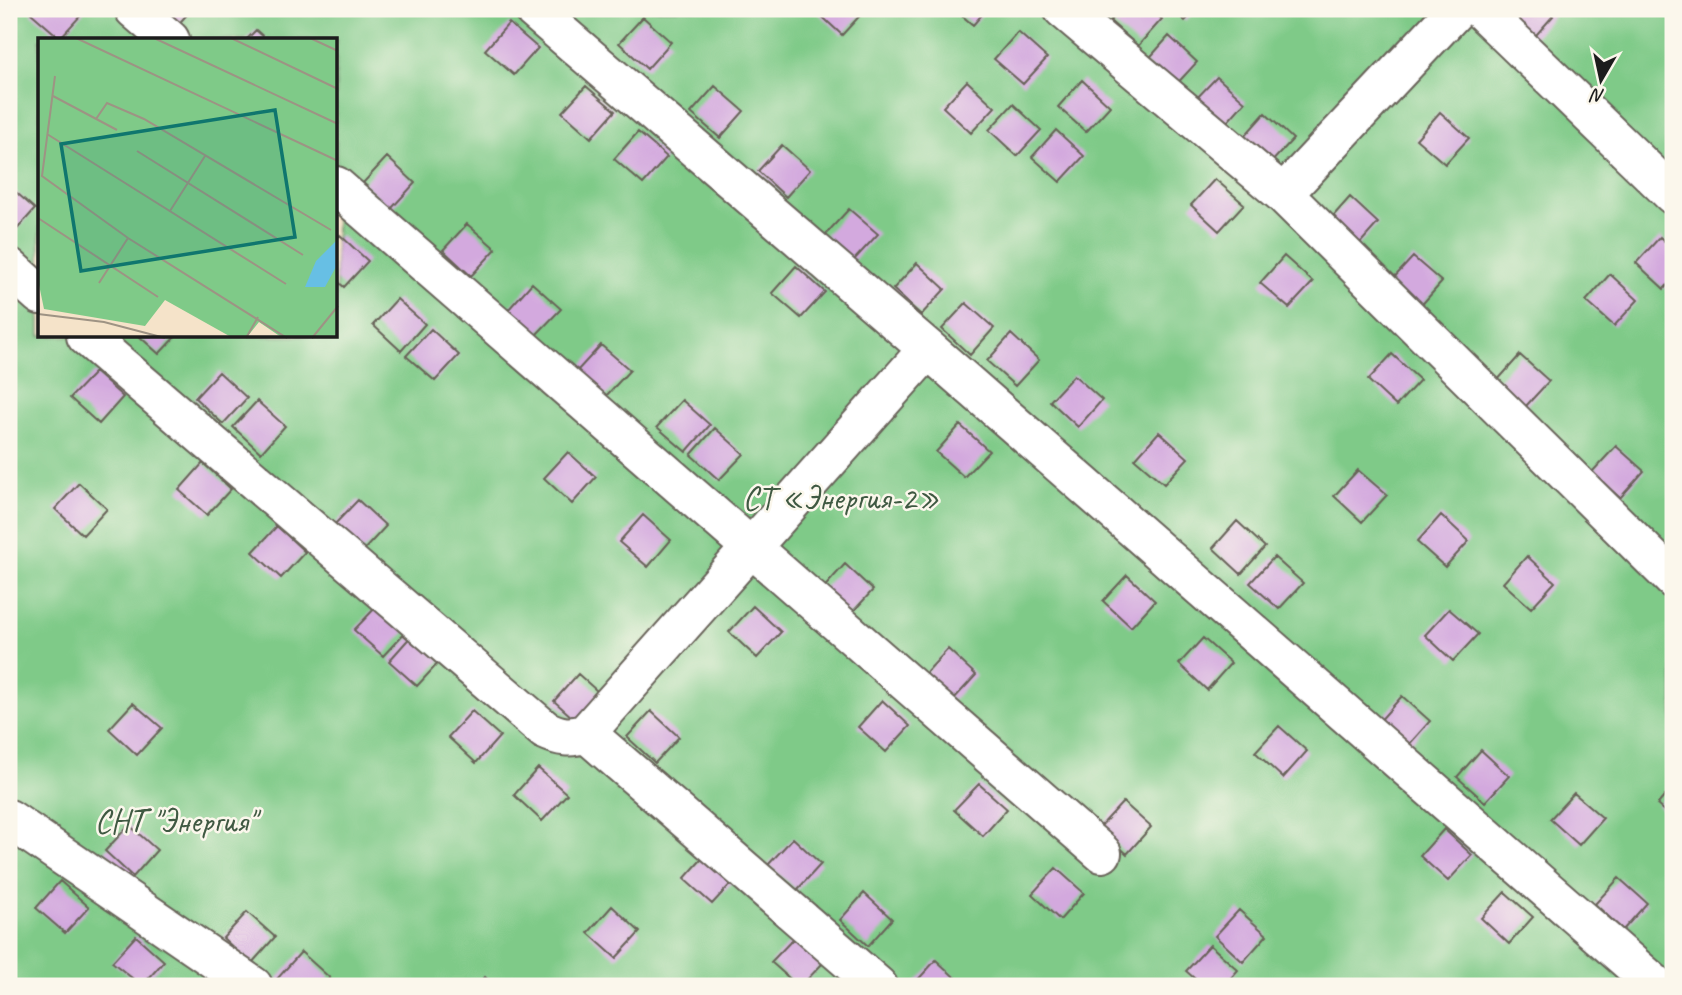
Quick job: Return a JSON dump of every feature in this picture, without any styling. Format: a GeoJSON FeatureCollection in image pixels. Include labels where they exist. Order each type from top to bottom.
{"type":"FeatureCollection","features":[{"type":"Feature","properties":{"kind":"lane"},"geometry":{"type":"LineString","coordinates":[[134,9],[168,38]]}},
{"type":"Feature","properties":{"kind":"lane"},"geometry":{"type":"LineString","coordinates":[[533,9],[928,349],[1657,986]]}},
{"type":"Feature","properties":{"kind":"lane"},"geometry":{"type":"LineString","coordinates":[[1063,9],[1283,194],[1673,579]]}},
{"type":"Feature","properties":{"kind":"lane"},"geometry":{"type":"LineString","coordinates":[[1283,194],[1457,9]]}},
{"type":"Feature","properties":{"kind":"lane"},"geometry":{"type":"LineString","coordinates":[[1480,9],[1673,195]]}},
{"type":"Feature","properties":{"kind":"lane"},"geometry":{"type":"LineString","coordinates":[[338,188],[1102,853]]}},
{"type":"Feature","properties":{"kind":"lane"},"geometry":{"type":"LineString","coordinates":[[9,267],[38,293]]}},
{"type":"Feature","properties":{"kind":"lane"},"geometry":{"type":"LineString","coordinates":[[88,338],[545,730],[572,738],[586,733],[928,349]]}},
{"type":"Feature","properties":{"kind":"lane"},"geometry":{"type":"LineString","coordinates":[[586,733],[878,986]]}},
{"type":"Feature","properties":{"kind":"lane"},"geometry":{"type":"LineString","coordinates":[[9,819],[253,986]]}},
{"type":"Feature","properties":{"kind":"green space","name":"СТ «Энергия-2»"},"geometry":{"type":"Polygon","coordinates":[[[9,9],[1673,9],[1673,986],[9,986],[9,9]]]}},
{"type":"Feature","properties":{"kind":"building"},"geometry":{"type":"Polygon","coordinates":[[[35,9],[80,9],[84,12],[60,38],[31,13],[35,9]]]}},
{"type":"Feature","properties":{"kind":"building"},"geometry":{"type":"Polygon","coordinates":[[[152,9],[192,9],[174,29],[152,9]]]}},
{"type":"Feature","properties":{"kind":"building"},"geometry":{"type":"Polygon","coordinates":[[[559,9],[580,9],[571,20],[559,9]]]}},
{"type":"Feature","properties":{"kind":"building"},"geometry":{"type":"Polygon","coordinates":[[[814,9],[866,9],[842,35],[814,9]]]}},
{"type":"Feature","properties":{"kind":"building"},"geometry":{"type":"Polygon","coordinates":[[[954,9],[987,9],[973,25],[954,9]]]}},
{"type":"Feature","properties":{"kind":"building"},"geometry":{"type":"Polygon","coordinates":[[[1121,9],[1150,9],[1162,19],[1138,46],[1110,21],[1121,9]]]}},
{"type":"Feature","properties":{"kind":"building"},"geometry":{"type":"Polygon","coordinates":[[[1171,9],[1197,9],[1185,21],[1171,9]]]}},
{"type":"Feature","properties":{"kind":"building"},"geometry":{"type":"Polygon","coordinates":[[[1508,9],[1545,9],[1553,16],[1529,43],[1501,17],[1508,9]]]}},
{"type":"Feature","properties":{"kind":"building"},"geometry":{"type":"Polygon","coordinates":[[[643,17],[671,42],[647,69],[619,43],[643,17]]]}},
{"type":"Feature","properties":{"kind":"building"},"geometry":{"type":"Polygon","coordinates":[[[509,23],[538,48],[514,75],[485,50],[509,23]]]}},
{"type":"Feature","properties":{"kind":"building"},"geometry":{"type":"Polygon","coordinates":[[[256,30],[265,38],[248,38],[256,30]]]}},
{"type":"Feature","properties":{"kind":"building"},"geometry":{"type":"Polygon","coordinates":[[[1018,32],[1047,58],[1023,84],[994,59],[1018,32]]]}},
{"type":"Feature","properties":{"kind":"building"},"geometry":{"type":"Polygon","coordinates":[[[1169,36],[1197,62],[1173,88],[1145,63],[1169,36]]]}},
{"type":"Feature","properties":{"kind":"building"},"geometry":{"type":"Polygon","coordinates":[[[1217,77],[1245,102],[1221,129],[1192,103],[1217,77]]]}},
{"type":"Feature","properties":{"kind":"building"},"geometry":{"type":"Polygon","coordinates":[[[1082,80],[1110,106],[1086,132],[1058,107],[1082,80]]]}},
{"type":"Feature","properties":{"kind":"building"},"geometry":{"type":"Polygon","coordinates":[[[967,81],[995,107],[971,133],[943,107],[967,81]]]}},
{"type":"Feature","properties":{"kind":"building"},"geometry":{"type":"Polygon","coordinates":[[[586,86],[615,111],[591,138],[562,112],[586,86]]]}},
{"type":"Feature","properties":{"kind":"building"},"geometry":{"type":"Polygon","coordinates":[[[715,86],[744,111],[720,138],[691,113],[715,86]]]}},
{"type":"Feature","properties":{"kind":"building"},"geometry":{"type":"Polygon","coordinates":[[[1013,104],[1041,130],[1017,156],[989,130],[1013,104]]]}},
{"type":"Feature","properties":{"kind":"building"},"geometry":{"type":"Polygon","coordinates":[[[1440,112],[1469,138],[1445,164],[1416,139],[1440,112]]]}},
{"type":"Feature","properties":{"kind":"building"},"geometry":{"type":"Polygon","coordinates":[[[1265,113],[1293,139],[1269,165],[1241,140],[1265,113]]]}},
{"type":"Feature","properties":{"kind":"building"},"geometry":{"type":"Polygon","coordinates":[[[1056,130],[1084,156],[1060,182],[1032,157],[1056,130]]]}},
{"type":"Feature","properties":{"kind":"building"},"geometry":{"type":"Polygon","coordinates":[[[638,132],[667,157],[643,184],[614,159],[638,132]]]}},
{"type":"Feature","properties":{"kind":"building"},"geometry":{"type":"Polygon","coordinates":[[[782,145],[810,170],[786,197],[758,171],[782,145]]]}},
{"type":"Feature","properties":{"kind":"building"},"geometry":{"type":"Polygon","coordinates":[[[387,157],[415,183],[391,209],[363,183],[387,157]]]}},
{"type":"Feature","properties":{"kind":"building"},"geometry":{"type":"Polygon","coordinates":[[[1215,179],[1244,204],[1219,231],[1191,205],[1215,179]]]}},
{"type":"Feature","properties":{"kind":"building"},"geometry":{"type":"Polygon","coordinates":[[[9,186],[35,209],[11,236],[9,234],[9,186]]]}},
{"type":"Feature","properties":{"kind":"building"},"geometry":{"type":"Polygon","coordinates":[[[1350,197],[1378,223],[1354,250],[1326,224],[1350,197]]]}},
{"type":"Feature","properties":{"kind":"building"},"geometry":{"type":"Polygon","coordinates":[[[849,209],[878,234],[853,261],[825,235],[849,209]]]}},
{"type":"Feature","properties":{"kind":"building"},"geometry":{"type":"Polygon","coordinates":[[[467,224],[496,249],[471,276],[443,250],[467,224]]]}},
{"type":"Feature","properties":{"kind":"building"},"geometry":{"type":"Polygon","coordinates":[[[340,235],[368,261],[344,287],[338,282],[340,235]]]}},
{"type":"Feature","properties":{"kind":"building"},"geometry":{"type":"Polygon","coordinates":[[[1660,237],[1673,249],[1673,279],[1664,289],[1636,263],[1660,237]]]}},
{"type":"Feature","properties":{"kind":"building"},"geometry":{"type":"Polygon","coordinates":[[[1284,256],[1313,282],[1289,308],[1260,283],[1284,256]]]}},
{"type":"Feature","properties":{"kind":"building"},"geometry":{"type":"Polygon","coordinates":[[[1413,257],[1442,282],[1418,309],[1389,283],[1413,257]]]}},
{"type":"Feature","properties":{"kind":"building"},"geometry":{"type":"Polygon","coordinates":[[[917,263],[945,289],[921,315],[893,289],[917,263]]]}},
{"type":"Feature","properties":{"kind":"building"},"geometry":{"type":"Polygon","coordinates":[[[796,266],[825,292],[801,318],[772,293],[796,266]]]}},
{"type":"Feature","properties":{"kind":"building"},"geometry":{"type":"Polygon","coordinates":[[[1610,274],[1638,300],[1614,326],[1586,301],[1610,274]]]}},
{"type":"Feature","properties":{"kind":"building"},"geometry":{"type":"Polygon","coordinates":[[[532,283],[561,309],[536,335],[508,310],[532,283]]]}},
{"type":"Feature","properties":{"kind":"building"},"geometry":{"type":"Polygon","coordinates":[[[397,299],[425,324],[401,351],[373,325],[397,299]]]}},
{"type":"Feature","properties":{"kind":"building"},"geometry":{"type":"Polygon","coordinates":[[[966,303],[994,328],[970,355],[942,329],[966,303]]]}},
{"type":"Feature","properties":{"kind":"building"},"geometry":{"type":"Polygon","coordinates":[[[431,329],[459,355],[435,381],[406,356],[431,329]]]}},
{"type":"Feature","properties":{"kind":"building"},"geometry":{"type":"Polygon","coordinates":[[[1011,334],[1039,360],[1015,386],[987,361],[1011,334]]]}},
{"type":"Feature","properties":{"kind":"building"},"geometry":{"type":"Polygon","coordinates":[[[141,338],[174,338],[159,354],[141,338]]]}},
{"type":"Feature","properties":{"kind":"building"},"geometry":{"type":"Polygon","coordinates":[[[601,345],[630,370],[605,397],[577,371],[601,345]]]}},
{"type":"Feature","properties":{"kind":"building"},"geometry":{"type":"Polygon","coordinates":[[[1392,354],[1420,380],[1396,406],[1368,380],[1392,354]]]}},
{"type":"Feature","properties":{"kind":"building"},"geometry":{"type":"Polygon","coordinates":[[[1520,355],[1549,381],[1525,407],[1496,382],[1520,355]]]}},
{"type":"Feature","properties":{"kind":"building"},"geometry":{"type":"Polygon","coordinates":[[[95,372],[123,397],[99,424],[70,398],[95,372]]]}},
{"type":"Feature","properties":{"kind":"building"},"geometry":{"type":"Polygon","coordinates":[[[219,372],[247,398],[223,424],[195,398],[219,372]]]}},
{"type":"Feature","properties":{"kind":"building"},"geometry":{"type":"Polygon","coordinates":[[[1074,375],[1102,400],[1078,427],[1050,401],[1074,375]]]}},
{"type":"Feature","properties":{"kind":"building"},"geometry":{"type":"Polygon","coordinates":[[[682,400],[710,425],[686,452],[657,427],[682,400]]]}},
{"type":"Feature","properties":{"kind":"building"},"geometry":{"type":"Polygon","coordinates":[[[257,401],[285,426],[261,453],[233,427],[257,401]]]}},
{"type":"Feature","properties":{"kind":"building"},"geometry":{"type":"Polygon","coordinates":[[[960,425],[989,451],[964,477],[936,452],[960,425]]]}},
{"type":"Feature","properties":{"kind":"building"},"geometry":{"type":"Polygon","coordinates":[[[715,428],[744,454],[719,480],[691,455],[715,428]]]}},
{"type":"Feature","properties":{"kind":"building"},"geometry":{"type":"Polygon","coordinates":[[[1159,432],[1188,458],[1164,484],[1135,459],[1159,432]]]}},
{"type":"Feature","properties":{"kind":"building"},"geometry":{"type":"Polygon","coordinates":[[[1616,446],[1644,471],[1620,498],[1592,472],[1616,446]]]}},
{"type":"Feature","properties":{"kind":"building"},"geometry":{"type":"Polygon","coordinates":[[[568,452],[596,477],[572,504],[544,478],[568,452]]]}},
{"type":"Feature","properties":{"kind":"building"},"geometry":{"type":"Polygon","coordinates":[[[203,463],[231,489],[207,515],[179,490],[203,463]]]}},
{"type":"Feature","properties":{"kind":"building"},"geometry":{"type":"Polygon","coordinates":[[[1358,470],[1387,495],[1362,522],[1334,496],[1358,470]]]}},
{"type":"Feature","properties":{"kind":"building"},"geometry":{"type":"Polygon","coordinates":[[[79,483],[107,509],[83,535],[55,509],[79,483]]]}},
{"type":"Feature","properties":{"kind":"building"},"geometry":{"type":"Polygon","coordinates":[[[358,500],[386,526],[362,552],[333,526],[358,500]]]}},
{"type":"Feature","properties":{"kind":"building"},"geometry":{"type":"Polygon","coordinates":[[[643,515],[671,540],[648,567],[619,542],[643,515]]]}},
{"type":"Feature","properties":{"kind":"building"},"geometry":{"type":"Polygon","coordinates":[[[1441,515],[1469,541],[1445,567],[1417,542],[1441,515]]]}},
{"type":"Feature","properties":{"kind":"building"},"geometry":{"type":"Polygon","coordinates":[[[1237,521],[1265,547],[1241,574],[1213,548],[1237,521]]]}},
{"type":"Feature","properties":{"kind":"building"},"geometry":{"type":"Polygon","coordinates":[[[277,526],[305,552],[281,578],[253,552],[277,526]]]}},
{"type":"Feature","properties":{"kind":"building"},"geometry":{"type":"Polygon","coordinates":[[[1527,556],[1555,582],[1531,608],[1503,583],[1527,556]]]}},
{"type":"Feature","properties":{"kind":"building"},"geometry":{"type":"Polygon","coordinates":[[[1274,557],[1303,583],[1279,609],[1250,583],[1274,557]]]}},
{"type":"Feature","properties":{"kind":"building"},"geometry":{"type":"Polygon","coordinates":[[[845,564],[873,590],[849,616],[821,591],[845,564]]]}},
{"type":"Feature","properties":{"kind":"building"},"geometry":{"type":"Polygon","coordinates":[[[1127,575],[1155,601],[1131,627],[1103,601],[1127,575]]]}},
{"type":"Feature","properties":{"kind":"building"},"geometry":{"type":"Polygon","coordinates":[[[379,604],[407,630],[383,656],[354,630],[379,604]]]}},
{"type":"Feature","properties":{"kind":"building"},"geometry":{"type":"Polygon","coordinates":[[[753,606],[781,632],[757,658],[729,632],[753,606]]]}},
{"type":"Feature","properties":{"kind":"building"},"geometry":{"type":"Polygon","coordinates":[[[1449,609],[1478,634],[1453,661],[1425,635],[1449,609]]]}},
{"type":"Feature","properties":{"kind":"building"},"geometry":{"type":"Polygon","coordinates":[[[413,634],[441,660],[417,686],[389,661],[413,634]]]}},
{"type":"Feature","properties":{"kind":"building"},"geometry":{"type":"Polygon","coordinates":[[[1203,638],[1231,663],[1207,690],[1179,664],[1203,638]]]}},
{"type":"Feature","properties":{"kind":"building"},"geometry":{"type":"Polygon","coordinates":[[[948,649],[976,675],[952,701],[924,675],[948,649]]]}},
{"type":"Feature","properties":{"kind":"building"},"geometry":{"type":"Polygon","coordinates":[[[578,674],[606,699],[582,726],[554,701],[578,674]]]}},
{"type":"Feature","properties":{"kind":"building"},"geometry":{"type":"Polygon","coordinates":[[[1402,696],[1430,721],[1406,748],[1378,723],[1402,696]]]}},
{"type":"Feature","properties":{"kind":"building"},"geometry":{"type":"Polygon","coordinates":[[[882,700],[910,726],[886,752],[858,727],[882,700]]]}},
{"type":"Feature","properties":{"kind":"building"},"geometry":{"type":"Polygon","coordinates":[[[133,703],[162,728],[137,755],[109,729],[133,703]]]}},
{"type":"Feature","properties":{"kind":"building"},"geometry":{"type":"Polygon","coordinates":[[[472,711],[500,736],[476,763],[448,737],[472,711]]]}},
{"type":"Feature","properties":{"kind":"building"},"geometry":{"type":"Polygon","coordinates":[[[651,711],[679,737],[655,763],[627,737],[651,711]]]}},
{"type":"Feature","properties":{"kind":"building"},"geometry":{"type":"Polygon","coordinates":[[[1279,726],[1307,751],[1283,778],[1255,752],[1279,726]]]}},
{"type":"Feature","properties":{"kind":"building"},"geometry":{"type":"Polygon","coordinates":[[[1481,750],[1509,776],[1485,802],[1457,777],[1481,750]]]}},
{"type":"Feature","properties":{"kind":"building"},"geometry":{"type":"Polygon","coordinates":[[[538,768],[567,794],[542,821],[514,795],[538,768]]]}},
{"type":"Feature","properties":{"kind":"building"},"geometry":{"type":"Polygon","coordinates":[[[979,784],[1007,809],[983,836],[954,810],[979,784]]]}},
{"type":"Feature","properties":{"kind":"building"},"geometry":{"type":"Polygon","coordinates":[[[1673,787],[1673,819],[1657,805],[1673,787]]]}},
{"type":"Feature","properties":{"kind":"building"},"geometry":{"type":"Polygon","coordinates":[[[1574,793],[1603,818],[1579,845],[1550,819],[1574,793]]]}},
{"type":"Feature","properties":{"kind":"building"},"geometry":{"type":"Polygon","coordinates":[[[1123,802],[1151,827],[1127,854],[1099,828],[1123,802]]]}},
{"type":"Feature","properties":{"kind":"building"},"geometry":{"type":"Polygon","coordinates":[[[129,825],[157,850],[133,877],[105,851],[129,825]]]}},
{"type":"Feature","properties":{"kind":"building"},"geometry":{"type":"Polygon","coordinates":[[[1444,829],[1472,855],[1448,881],[1420,856],[1444,829]]]}},
{"type":"Feature","properties":{"kind":"building"},"geometry":{"type":"Polygon","coordinates":[[[793,838],[821,864],[797,890],[768,865],[793,838]]]}},
{"type":"Feature","properties":{"kind":"building"},"geometry":{"type":"Polygon","coordinates":[[[708,852],[737,877],[712,904],[684,879],[708,852]]]}},
{"type":"Feature","properties":{"kind":"building"},"geometry":{"type":"Polygon","coordinates":[[[1056,868],[1084,893],[1060,920],[1032,894],[1056,868]]]}},
{"type":"Feature","properties":{"kind":"building"},"geometry":{"type":"Polygon","coordinates":[[[1619,878],[1647,903],[1623,930],[1595,904],[1619,878]]]}},
{"type":"Feature","properties":{"kind":"building"},"geometry":{"type":"Polygon","coordinates":[[[60,881],[89,907],[65,933],[36,908],[60,881]]]}},
{"type":"Feature","properties":{"kind":"building"},"geometry":{"type":"Polygon","coordinates":[[[1505,892],[1533,917],[1509,944],[1481,918],[1505,892]]]}},
{"type":"Feature","properties":{"kind":"building"},"geometry":{"type":"Polygon","coordinates":[[[864,893],[892,919],[868,946],[840,920],[864,893]]]}},
{"type":"Feature","properties":{"kind":"building"},"geometry":{"type":"Polygon","coordinates":[[[612,906],[640,932],[616,958],[588,933],[612,906]]]}},
{"type":"Feature","properties":{"kind":"building"},"geometry":{"type":"Polygon","coordinates":[[[1239,910],[1267,935],[1243,962],[1215,936],[1239,910]]]}},
{"type":"Feature","properties":{"kind":"building"},"geometry":{"type":"Polygon","coordinates":[[[247,912],[275,937],[251,964],[223,938],[247,912]]]}},
{"type":"Feature","properties":{"kind":"building"},"geometry":{"type":"Polygon","coordinates":[[[136,936],[164,961],[142,986],[112,962],[136,936]]]}},
{"type":"Feature","properties":{"kind":"building"},"geometry":{"type":"Polygon","coordinates":[[[796,936],[824,962],[801,986],[771,962],[796,936]]]}},
{"type":"Feature","properties":{"kind":"building"},"geometry":{"type":"Polygon","coordinates":[[[1210,945],[1238,970],[1224,986],[1203,986],[1186,971],[1210,945]]]}},
{"type":"Feature","properties":{"kind":"building"},"geometry":{"type":"Polygon","coordinates":[[[301,952],[330,978],[322,986],[286,986],[277,979],[301,952]]]}},
{"type":"Feature","properties":{"kind":"building"},"geometry":{"type":"Polygon","coordinates":[[[936,960],[964,986],[912,986],[936,960]]]}},
{"type":"Feature","properties":{"kind":"building"},"geometry":{"type":"Polygon","coordinates":[[[485,977],[495,986],[477,986],[485,977]]]}},
{"type":"Feature","properties":{"kind":"building"},"geometry":{"type":"Polygon","coordinates":[[[844,977],[854,986],[835,986],[844,977]]]}},
{"type":"Feature","properties":{"kind":"park label","name":"СНТ \"Энергия\""},"geometry":{"type":"Point","coordinates":[175,821]}}]}
